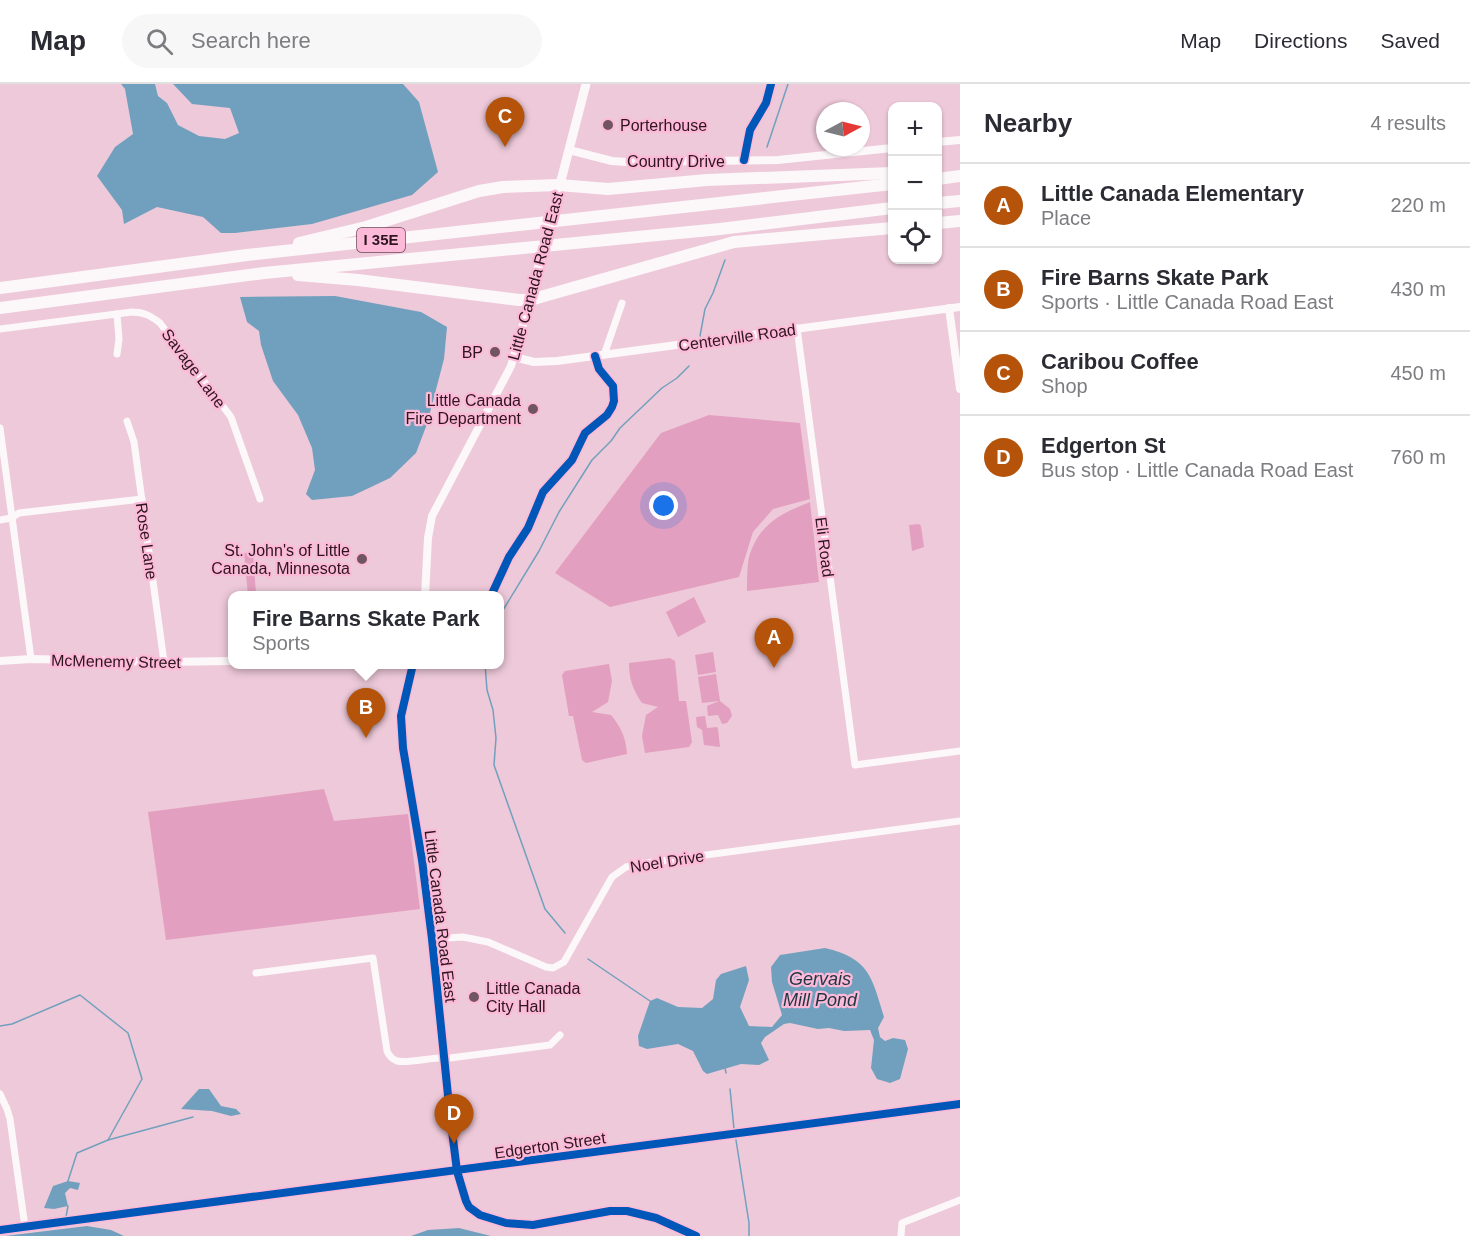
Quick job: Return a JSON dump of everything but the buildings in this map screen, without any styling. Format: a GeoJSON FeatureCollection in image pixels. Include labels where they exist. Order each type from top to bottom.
{"type":"FeatureCollection","features":[{"type":"Feature","properties":{"kind":"highway"},"geometry":{"type":"LineString","coordinates":[[247,255],[366,227],[479,191],[503,187],[559,185],[608,189],[707,180],[888,173]]}},
{"type":"Feature","properties":{"kind":"highway","name":"I 35E"},"geometry":{"type":"LineString","coordinates":[[0,288],[247,255],[888,184]]}},
{"type":"Feature","properties":{"kind":"highway"},"geometry":{"type":"LineString","coordinates":[[942,203],[960,201]]}},
{"type":"Feature","properties":{"kind":"highway"},"geometry":{"type":"LineString","coordinates":[[942,208],[960,207]]}},
{"type":"Feature","properties":{"kind":"highway","name":"I 35E"},"geometry":{"type":"LineString","coordinates":[[0,308],[264,273],[888,210]]}},
{"type":"Feature","properties":{"kind":"highway"},"geometry":{"type":"LineString","coordinates":[[942,223],[960,221]]}},
{"type":"Feature","properties":{"kind":"highway"},"geometry":{"type":"LineString","coordinates":[[264,273],[358,280],[530,300],[734,242],[888,228]]}},
{"type":"Feature","properties":{"kind":"main road","name":"Little Canada Road East"},"geometry":{"type":"LineString","coordinates":[[530,300],[586,84]]}},
{"type":"Feature","properties":{"kind":"street"},"geometry":{"type":"LineString","coordinates":[[942,142],[960,140]]}},
{"type":"Feature","properties":{"kind":"street","name":"Country Drive"},"geometry":{"type":"LineString","coordinates":[[569,150],[612,160],[633,162],[778,160],[888,148]]}},
{"type":"Feature","properties":{"kind":"street","name":"Little Canada Road East"},"geometry":{"type":"LineString","coordinates":[[425,591],[428,538],[432,516],[514,357],[530,300]]}},
{"type":"Feature","properties":{"kind":"street"},"geometry":{"type":"LineString","coordinates":[[604,355],[622,303]]}},
{"type":"Feature","properties":{"kind":"street","name":"Centerville Road"},"geometry":{"type":"LineString","coordinates":[[514,357],[528,362],[549,362],[960,307]]}},
{"type":"Feature","properties":{"kind":"street"},"geometry":{"type":"LineString","coordinates":[[949,308],[960,389]]}},
{"type":"Feature","properties":{"kind":"street","name":"Savage Lane"},"geometry":{"type":"LineString","coordinates":[[0,329],[140,312],[156,320],[219,399],[234,425],[260,499]]}},
{"type":"Feature","properties":{"kind":"street"},"geometry":{"type":"LineString","coordinates":[[117,314],[119,339],[117,354]]}},
{"type":"Feature","properties":{"kind":"street","name":"Eli Road"},"geometry":{"type":"LineString","coordinates":[[797,328],[855,765],[960,751]]}},
{"type":"Feature","properties":{"kind":"street","name":"Rose Lane"},"geometry":{"type":"LineString","coordinates":[[127,421],[134,442],[164,662]]}},
{"type":"Feature","properties":{"kind":"street"},"geometry":{"type":"LineString","coordinates":[[0,428],[31,659]]}},
{"type":"Feature","properties":{"kind":"street"},"geometry":{"type":"LineString","coordinates":[[0,520],[20,513],[142,499]]}},
{"type":"Feature","properties":{"kind":"street","name":"McMenemy Street"},"geometry":{"type":"LineString","coordinates":[[0,661],[31,659],[228,661]]}},
{"type":"Feature","properties":{"kind":"street","name":"Little Canada Road East"},"geometry":{"type":"LineString","coordinates":[[412,669],[401,716],[403,748],[422,860],[457,1171],[469,1207],[480,1215],[495,1221],[533,1225],[610,1211],[627,1211],[656,1218],[696,1236]]}},
{"type":"Feature","properties":{"kind":"street","name":"Noel Drive"},"geometry":{"type":"LineString","coordinates":[[432,939],[463,937],[488,942],[553,968],[564,962],[607,884],[618,871],[626,867],[640,863],[960,821]]}},
{"type":"Feature","properties":{"kind":"street"},"geometry":{"type":"LineString","coordinates":[[256,973],[373,958],[389,1055],[399,1061],[450,1058],[550,1045],[560,1035]]}},
{"type":"Feature","properties":{"kind":"street"},"geometry":{"type":"LineString","coordinates":[[0,1094],[8,1108],[25,1227]]}},
{"type":"Feature","properties":{"kind":"street","name":"Edgerton Street"},"geometry":{"type":"LineString","coordinates":[[0,1230],[960,1104]]}},
{"type":"Feature","properties":{"kind":"street"},"geometry":{"type":"LineString","coordinates":[[901,1236],[902,1223],[960,1200]]}},
{"type":"Feature","properties":{"kind":"shaded area"},"geometry":{"type":"Polygon","coordinates":[[[709,415],[800,423],[810,499],[773,509],[753,532],[739,577],[610,607],[555,573],[661,433],[709,415]]]}},
{"type":"Feature","properties":{"kind":"shaded area"},"geometry":{"type":"Polygon","coordinates":[[[810,502],[819,582],[747,591],[749,557],[759,536],[780,516],[810,502]]]}},
{"type":"Feature","properties":{"kind":"shaded area"},"geometry":{"type":"Polygon","coordinates":[[[919,524],[924,547],[912,551],[909,525],[919,524]]]}},
{"type":"Feature","properties":{"kind":"shaded area"},"geometry":{"type":"Polygon","coordinates":[[[253,552],[256,591],[248,591],[244,553],[253,552]]]}},
{"type":"Feature","properties":{"kind":"shaded area"},"geometry":{"type":"Polygon","coordinates":[[[694,597],[706,622],[678,637],[666,612],[694,597]]]}},
{"type":"Feature","properties":{"kind":"shaded area"},"geometry":{"type":"Polygon","coordinates":[[[713,652],[716,672],[698,675],[695,655],[713,652]]]}},
{"type":"Feature","properties":{"kind":"shaded area"},"geometry":{"type":"Polygon","coordinates":[[[670,658],[675,661],[679,701],[686,701],[692,742],[689,747],[645,753],[642,736],[646,715],[658,707],[642,703],[636,694],[629,663],[670,658]]]}},
{"type":"Feature","properties":{"kind":"shaded area"},"geometry":{"type":"Polygon","coordinates":[[[609,664],[612,681],[608,702],[592,712],[611,715],[622,733],[627,754],[586,763],[582,760],[573,716],[569,716],[562,675],[565,671],[609,664]]]}},
{"type":"Feature","properties":{"kind":"shaded area"},"geometry":{"type":"Polygon","coordinates":[[[716,674],[720,701],[730,709],[732,716],[727,723],[722,724],[718,715],[708,716],[707,706],[719,701],[702,703],[698,677],[716,674]]]}},
{"type":"Feature","properties":{"kind":"shaded area"},"geometry":{"type":"Polygon","coordinates":[[[705,716],[707,728],[717,727],[718,729],[720,747],[704,745],[702,730],[697,727],[696,717],[705,716]]]}},
{"type":"Feature","properties":{"kind":"shaded area"},"geometry":{"type":"Polygon","coordinates":[[[324,789],[334,821],[408,814],[420,909],[166,940],[148,812],[324,789]]]}},
{"type":"Feature","properties":{"kind":"water"},"geometry":{"type":"Polygon","coordinates":[[[121,84],[155,84],[158,96],[167,103],[178,125],[199,136],[225,139],[239,133],[230,108],[192,104],[173,84],[403,84],[419,102],[438,172],[412,195],[312,224],[221,233],[203,217],[157,207],[124,224],[122,210],[97,176],[115,147],[133,134],[125,89],[121,84]]]}},
{"type":"Feature","properties":{"kind":"water"},"geometry":{"type":"Polygon","coordinates":[[[335,296],[421,312],[447,327],[444,359],[427,424],[416,453],[390,478],[352,496],[312,500],[306,494],[315,470],[312,448],[298,415],[273,381],[261,345],[259,331],[247,322],[240,297],[335,296]]]}},
{"type":"Feature","properties":{"kind":"water","name":"Gervais Mill Pond"},"geometry":{"type":"Polygon","coordinates":[[[825,948],[851,957],[860,964],[872,980],[884,1017],[878,1028],[880,1037],[885,1041],[893,1038],[905,1040],[908,1049],[900,1079],[890,1083],[877,1079],[871,1068],[874,1040],[870,1030],[844,1031],[784,1024],[765,1037],[761,1043],[769,1060],[759,1065],[741,1064],[707,1074],[703,1071],[693,1051],[678,1044],[647,1049],[639,1046],[638,1036],[650,1001],[657,998],[678,1007],[702,1008],[713,999],[716,980],[721,974],[746,966],[749,980],[740,1007],[749,1026],[772,1027],[782,1015],[772,982],[771,967],[780,955],[825,948]]]}},
{"type":"Feature","properties":{"kind":"water"},"geometry":{"type":"Polygon","coordinates":[[[199,1089],[209,1089],[221,1106],[236,1109],[241,1114],[231,1116],[212,1111],[181,1109],[199,1089]]]}},
{"type":"Feature","properties":{"kind":"water"},"geometry":{"type":"Polygon","coordinates":[[[68,1181],[80,1183],[78,1190],[70,1188],[65,1193],[68,1206],[54,1209],[44,1208],[53,1186],[68,1181]]]}},
{"type":"Feature","properties":{"kind":"water"},"geometry":{"type":"Polygon","coordinates":[[[87,1226],[111,1230],[124,1236],[5,1236],[87,1226]]]}},
{"type":"Feature","properties":{"kind":"water"},"geometry":{"type":"Polygon","coordinates":[[[459,1228],[491,1236],[411,1236],[428,1230],[459,1228]]]}},
{"type":"Feature","properties":{"kind":"waterway"},"geometry":{"type":"LineString","coordinates":[[767,147],[788,84]]}},
{"type":"Feature","properties":{"kind":"waterway"},"geometry":{"type":"LineString","coordinates":[[700,336],[705,309],[725,260]]}},
{"type":"Feature","properties":{"kind":"waterway"},"geometry":{"type":"LineString","coordinates":[[504,608],[539,551],[559,512],[592,460],[620,428],[689,366]]}},
{"type":"Feature","properties":{"kind":"waterway"},"geometry":{"type":"LineString","coordinates":[[485,669],[496,738],[494,765],[545,909],[565,933]]}},
{"type":"Feature","properties":{"kind":"waterway"},"geometry":{"type":"LineString","coordinates":[[588,959],[650,1001]]}},
{"type":"Feature","properties":{"kind":"waterway"},"geometry":{"type":"LineString","coordinates":[[0,1026],[12,1024],[80,995],[128,1033],[142,1079],[108,1140]]}},
{"type":"Feature","properties":{"kind":"waterway"},"geometry":{"type":"LineString","coordinates":[[725,1068],[726,1073]]}},
{"type":"Feature","properties":{"kind":"waterway"},"geometry":{"type":"LineString","coordinates":[[730,1089],[734,1129]]}},
{"type":"Feature","properties":{"kind":"waterway"},"geometry":{"type":"LineString","coordinates":[[68,1181],[77,1153],[108,1140],[193,1117]]}},
{"type":"Feature","properties":{"kind":"waterway"},"geometry":{"type":"LineString","coordinates":[[736,1140],[749,1236]]}},
{"type":"Feature","properties":{"kind":"waterway"},"geometry":{"type":"LineString","coordinates":[[66,1217],[68,1206]]}},
{"type":"Feature","properties":{"kind":"cycle path"},"geometry":{"type":"LineString","coordinates":[[744,160],[750,130],[766,103],[771,84]]}},
{"type":"Feature","properties":{"kind":"cycle path"},"geometry":{"type":"LineString","coordinates":[[493,591],[509,557],[528,528],[543,492],[572,460],[585,433],[607,415],[612,407],[613,386],[599,369],[595,356]]}},
{"type":"Feature","properties":{"kind":"cycle path"},"geometry":{"type":"LineString","coordinates":[[412,669],[401,716],[403,748],[422,860],[457,1171],[469,1207],[480,1215],[506,1223],[533,1225],[610,1211],[627,1211],[656,1218],[696,1236]]}},
{"type":"Feature","properties":{"kind":"cycle path"},"geometry":{"type":"LineString","coordinates":[[0,1230],[960,1104]]}},
{"type":"Feature","properties":{"kind":"place","name":"Porterhouse"},"geometry":{"type":"Point","coordinates":[608,125]}},
{"type":"Feature","properties":{"kind":"place","name":"Caribou Coffee"},"geometry":{"type":"Point","coordinates":[505,147]}},
{"type":"Feature","properties":{"kind":"place","name":"BP"},"geometry":{"type":"Point","coordinates":[495,352]}},
{"type":"Feature","properties":{"kind":"place","name":"Little Canada Fire Department"},"geometry":{"type":"Point","coordinates":[533,409]}},
{"type":"Feature","properties":{"kind":"place","name":"St. John's of Little Canada, Minnesota"},"geometry":{"type":"Point","coordinates":[362,559]}},
{"type":"Feature","properties":{"kind":"place","name":"Little Canada Elementary"},"geometry":{"type":"Point","coordinates":[774,668]}},
{"type":"Feature","properties":{"kind":"place","name":"Fire Barns Skate Park"},"geometry":{"type":"Point","coordinates":[366,738]}},
{"type":"Feature","properties":{"kind":"place","name":"Little Canada City Hall"},"geometry":{"type":"Point","coordinates":[474,997]}},
{"type":"Feature","properties":{"kind":"place","name":"Edgerton St"},"geometry":{"type":"Point","coordinates":[454,1144]}}]}
